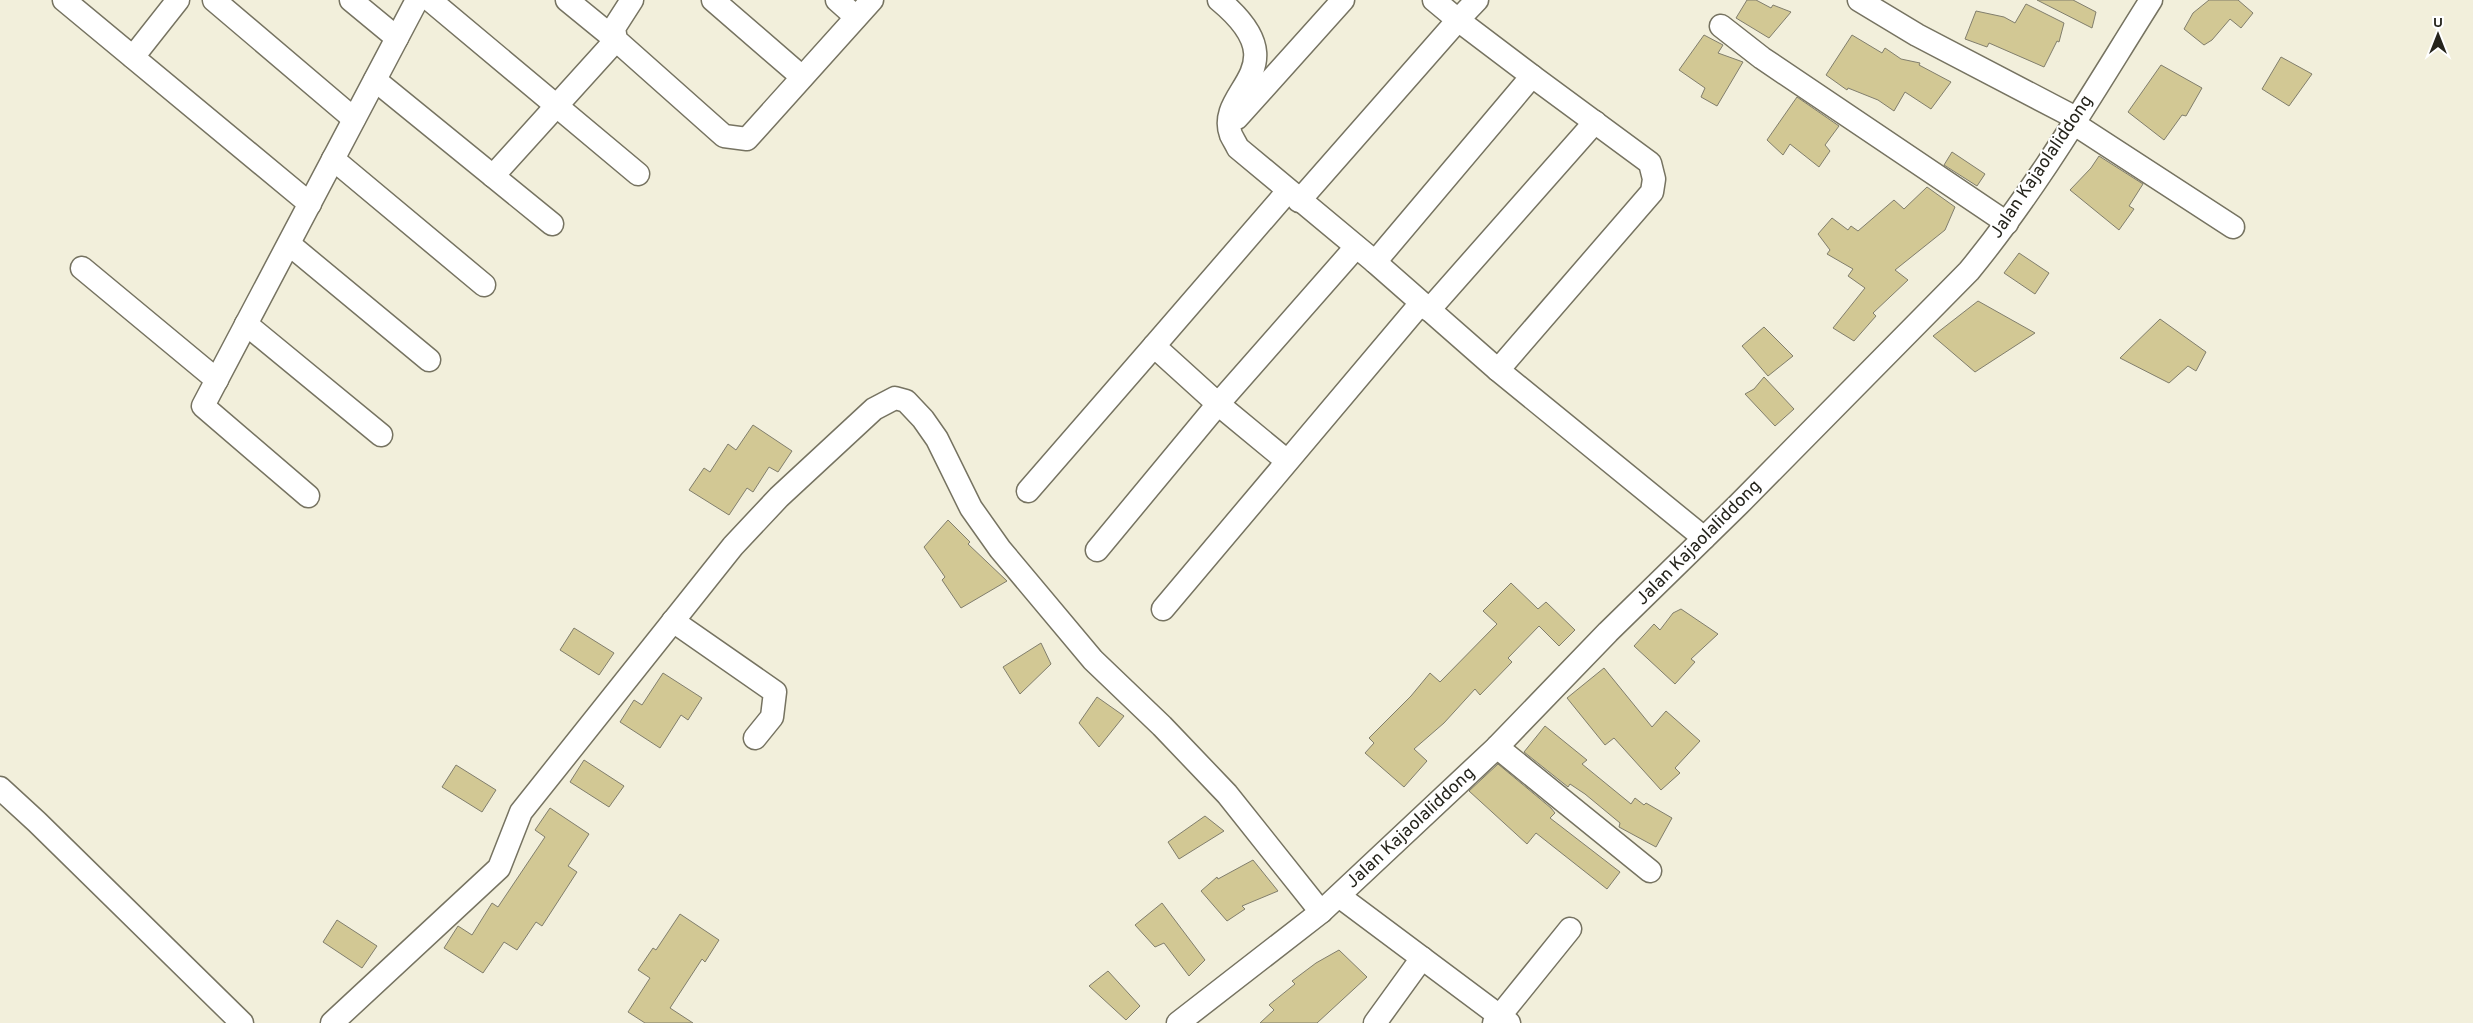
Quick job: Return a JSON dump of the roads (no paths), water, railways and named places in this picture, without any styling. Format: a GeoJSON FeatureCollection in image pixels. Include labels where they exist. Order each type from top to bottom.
{"type":"FeatureCollection","features":[{"type":"Feature","properties":{"kind":"street"},"geometry":{"type":"LineString","coordinates":[[64,0],[310,204]]}},
{"type":"Feature","properties":{"kind":"street"},"geometry":{"type":"LineString","coordinates":[[133,57],[178,0]]}},
{"type":"Feature","properties":{"kind":"street"},"geometry":{"type":"LineString","coordinates":[[214,0],[354,119]]}},
{"type":"Feature","properties":{"kind":"street"},"geometry":{"type":"LineString","coordinates":[[351,0],[397,38]]}},
{"type":"Feature","properties":{"kind":"street"},"geometry":{"type":"LineString","coordinates":[[308,496],[203,406],[417,0]]}},
{"type":"Feature","properties":{"kind":"street"},"geometry":{"type":"LineString","coordinates":[[430,0],[638,174]]}},
{"type":"Feature","properties":{"kind":"street"},"geometry":{"type":"LineString","coordinates":[[567,0],[616,40],[724,136],[747,140],[872,0]]}},
{"type":"Feature","properties":{"kind":"street"},"geometry":{"type":"LineString","coordinates":[[616,40],[614,28],[632,0]]}},
{"type":"Feature","properties":{"kind":"street"},"geometry":{"type":"LineString","coordinates":[[713,0],[802,77]]}},
{"type":"Feature","properties":{"kind":"street"},"geometry":{"type":"LineString","coordinates":[[837,0],[856,17]]}},
{"type":"Feature","properties":{"kind":"street"},"geometry":{"type":"LineString","coordinates":[[1230,126],[1343,0]]}},
{"type":"Feature","properties":{"kind":"street"},"geometry":{"type":"LineString","coordinates":[[1434,0],[1532,76],[1650,163],[1654,179],[1652,192],[1498,370]]}},
{"type":"Feature","properties":{"kind":"street"},"geometry":{"type":"LineString","coordinates":[[1028,491],[1154,346],[1477,0]]}},
{"type":"Feature","properties":{"kind":"street"},"geometry":{"type":"LineString","coordinates":[[1859,0],[1917,35],[2075,120],[2233,227]]}},
{"type":"Feature","properties":{"kind":"street","name":"Jalan Kajaolaliddong"},"geometry":{"type":"LineString","coordinates":[[1178,1023],[1321,912],[1497,747],[1608,632],[1969,271],[2041,176],[2151,0]]}},
{"type":"Feature","properties":{"kind":"street"},"geometry":{"type":"LineString","coordinates":[[1229,3],[1250,35],[1257,55],[1253,73],[1233,107],[1230,134],[1238,148],[1375,262],[1498,370],[1704,538]]}},
{"type":"Feature","properties":{"kind":"street"},"geometry":{"type":"LineString","coordinates":[[1721,26],[1762,58],[2007,223]]}},
{"type":"Feature","properties":{"kind":"street"},"geometry":{"type":"LineString","coordinates":[[493,176],[616,40]]}},
{"type":"Feature","properties":{"kind":"street"},"geometry":{"type":"LineString","coordinates":[[1375,262],[1532,76]]}},
{"type":"Feature","properties":{"kind":"street"},"geometry":{"type":"LineString","coordinates":[[375,80],[552,224]]}},
{"type":"Feature","properties":{"kind":"street"},"geometry":{"type":"LineString","coordinates":[[1163,609],[1288,461],[1425,306],[1595,122]]}},
{"type":"Feature","properties":{"kind":"street"},"geometry":{"type":"LineString","coordinates":[[333,159],[484,285]]}},
{"type":"Feature","properties":{"kind":"street"},"geometry":{"type":"LineString","coordinates":[[289,244],[429,360]]}},
{"type":"Feature","properties":{"kind":"street"},"geometry":{"type":"LineString","coordinates":[[1097,550],[1218,404],[1356,247]]}},
{"type":"Feature","properties":{"kind":"street"},"geometry":{"type":"LineString","coordinates":[[82,268],[217,380]]}},
{"type":"Feature","properties":{"kind":"street"},"geometry":{"type":"LineString","coordinates":[[246,324],[380,435]]}},
{"type":"Feature","properties":{"kind":"street"},"geometry":{"type":"LineString","coordinates":[[1154,346],[1218,404],[1288,461]]}},
{"type":"Feature","properties":{"kind":"street"},"geometry":{"type":"LineString","coordinates":[[332,1023],[498,868],[521,812],[733,546],[779,497],[874,409],[895,398],[902,398],[912,405],[937,439],[971,508],[1000,549],[1093,660],[1162,726],[1228,794],[1321,912]]}},
{"type":"Feature","properties":{"kind":"street"},"geometry":{"type":"LineString","coordinates":[[673,622],[775,692],[772,717],[756,738]]}},
{"type":"Feature","properties":{"kind":"street"},"geometry":{"type":"LineString","coordinates":[[1497,747],[1650,871]]}},
{"type":"Feature","properties":{"kind":"street"},"geometry":{"type":"LineString","coordinates":[[0,788],[242,1023]]}},
{"type":"Feature","properties":{"kind":"street"},"geometry":{"type":"LineString","coordinates":[[1339,896],[1422,958],[1501,1021],[1570,929]]}},
{"type":"Feature","properties":{"kind":"street"},"geometry":{"type":"LineString","coordinates":[[1374,1023],[1422,958]]}}]}
